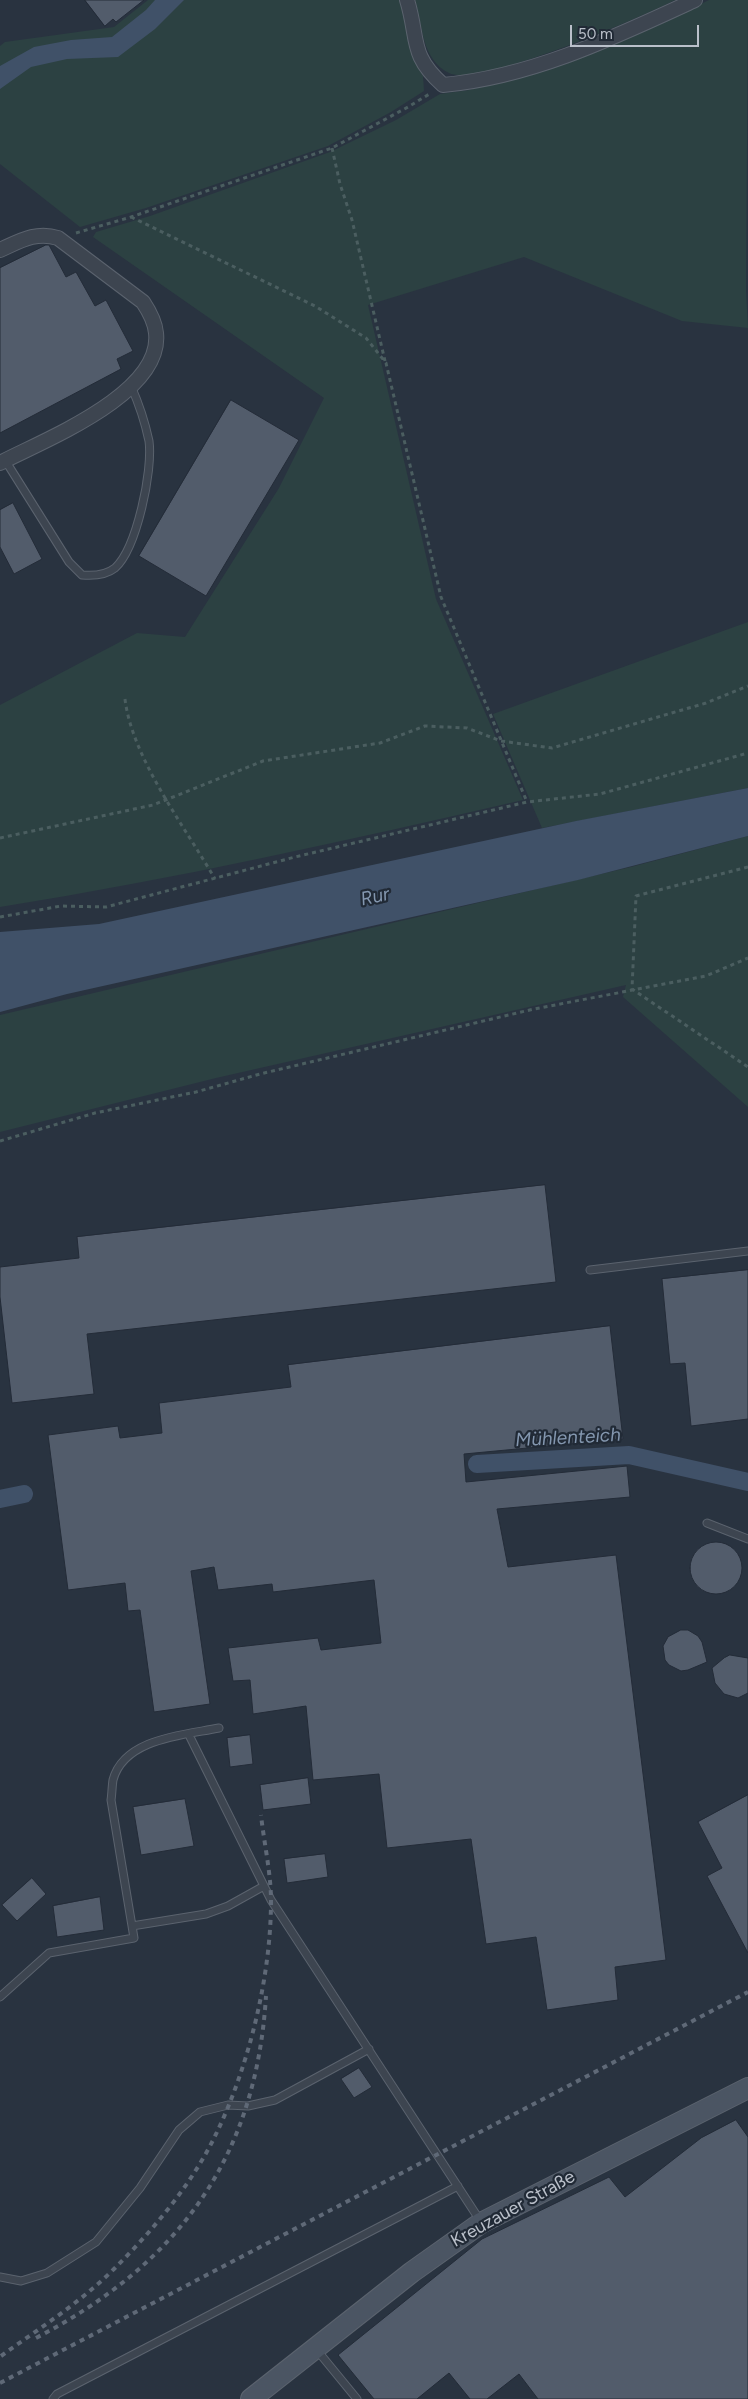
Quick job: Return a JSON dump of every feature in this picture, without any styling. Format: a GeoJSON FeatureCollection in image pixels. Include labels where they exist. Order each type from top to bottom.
{"type":"FeatureCollection","features":[{"type":"Feature","properties":{"kind":"main road","name":"Kreuzauer Straße"},"geometry":{"type":"LineString","coordinates":[[251,2399],[448,2244],[481,2223],[748,2088]]}},
{"type":"Feature","properties":{"kind":"street"},"geometry":{"type":"LineString","coordinates":[[407,0],[417,52],[426,70],[443,85],[469,82],[564,58],[695,0]]}},
{"type":"Feature","properties":{"kind":"street"},"geometry":{"type":"LineString","coordinates":[[0,250],[31,236],[45,234],[58,238],[143,302],[151,316],[156,333],[156,345],[146,368],[113,403],[2,461]]}},
{"type":"Feature","properties":{"kind":"lane"},"geometry":{"type":"LineString","coordinates":[[2,461],[68,562],[82,576],[96,576],[115,568],[130,544],[140,516],[148,478],[149,443],[140,408],[131,386]]}},
{"type":"Feature","properties":{"kind":"lane"},"geometry":{"type":"LineString","coordinates":[[590,1270],[748,1252]]}},
{"type":"Feature","properties":{"kind":"lane"},"geometry":{"type":"LineString","coordinates":[[707,1523],[748,1539]]}},
{"type":"Feature","properties":{"kind":"lane"},"geometry":{"type":"LineString","coordinates":[[0,1998],[50,1953],[134,1938],[111,1800],[114,1780],[124,1760],[145,1746],[220,1728]]}},
{"type":"Feature","properties":{"kind":"lane"},"geometry":{"type":"LineString","coordinates":[[189,1735],[264,1886],[481,2223]]}},
{"type":"Feature","properties":{"kind":"lane"},"geometry":{"type":"LineString","coordinates":[[132,1926],[206,1914],[228,1906],[264,1886]]}},
{"type":"Feature","properties":{"kind":"lane"},"geometry":{"type":"LineString","coordinates":[[0,2277],[21,2281],[47,2272],[96,2242],[140,2188],[179,2130],[200,2112],[228,2105],[248,2106],[275,2100],[369,2049]]}},
{"type":"Feature","properties":{"kind":"lane"},"geometry":{"type":"LineString","coordinates":[[53,2399],[57,2394],[458,2186]]}},
{"type":"Feature","properties":{"kind":"lane"},"geometry":{"type":"LineString","coordinates":[[316,2348],[357,2399]]}},
{"type":"Feature","properties":{"kind":"path"},"geometry":{"type":"LineString","coordinates":[[58,238],[131,217],[332,148],[418,101]]}},
{"type":"Feature","properties":{"kind":"path"},"geometry":{"type":"LineString","coordinates":[[332,148],[340,184],[352,220],[441,598],[527,802]]}},
{"type":"Feature","properties":{"kind":"path"},"geometry":{"type":"LineString","coordinates":[[131,217],[315,306],[366,338],[386,363]]}},
{"type":"Feature","properties":{"kind":"path"},"geometry":{"type":"LineString","coordinates":[[0,838],[153,805],[263,761],[380,743],[425,726],[467,728],[501,741],[552,748],[706,703],[748,686]]}},
{"type":"Feature","properties":{"kind":"path"},"geometry":{"type":"LineString","coordinates":[[125,699],[126,713],[145,759],[215,879]]}},
{"type":"Feature","properties":{"kind":"path"},"geometry":{"type":"LineString","coordinates":[[0,917],[61,906],[106,907],[527,802],[600,794],[748,753]]}},
{"type":"Feature","properties":{"kind":"path"},"geometry":{"type":"LineString","coordinates":[[632,989],[636,896],[748,867]]}},
{"type":"Feature","properties":{"kind":"path"},"geometry":{"type":"LineString","coordinates":[[0,1141],[95,1113],[196,1092],[260,1074],[534,1009],[706,976],[748,958]]}},
{"type":"Feature","properties":{"kind":"path"},"geometry":{"type":"LineString","coordinates":[[632,989],[748,1067]]}},
{"type":"Feature","properties":{"kind":"green space"},"geometry":{"type":"Polygon","coordinates":[[[148,0],[402,0],[412,53],[423,76],[424,91],[391,112],[328,146],[146,208],[80,227],[0,164],[0,46],[5,42],[114,27],[148,0]]]}},
{"type":"Feature","properties":{"kind":"green space"},"geometry":{"type":"Polygon","coordinates":[[[415,0],[675,0],[597,35],[525,61],[466,75],[449,73],[433,59],[424,41],[415,0]]]}},
{"type":"Feature","properties":{"kind":"green space"},"geometry":{"type":"Polygon","coordinates":[[[709,0],[748,0],[746,291],[748,328],[682,321],[524,257],[368,305],[436,599],[523,800],[197,871],[0,907],[0,705],[137,633],[185,637],[279,488],[324,398],[93,237],[96,232],[150,216],[330,152],[396,120],[440,94],[469,90],[566,64],[661,24],[709,0]]]}},
{"type":"Feature","properties":{"kind":"green space"},"geometry":{"type":"Polygon","coordinates":[[[748,622],[748,788],[542,828],[493,714],[748,622]]]}},
{"type":"Feature","properties":{"kind":"green space"},"geometry":{"type":"Polygon","coordinates":[[[748,836],[748,1107],[623,997],[626,985],[216,1078],[0,1132],[0,1015],[631,867],[748,836]]]}},
{"type":"Feature","properties":{"kind":"water"},"geometry":{"type":"Polygon","coordinates":[[[155,0],[184,0],[155,29],[118,57],[67,59],[31,67],[0,89],[0,66],[34,47],[71,40],[112,37],[146,10],[155,0]]]}},
{"type":"Feature","properties":{"kind":"water","name":"Rur"},"geometry":{"type":"Polygon","coordinates":[[[748,788],[748,836],[578,880],[67,994],[0,1012],[0,932],[99,924],[576,821],[748,788]]]}},
{"type":"Feature","properties":{"kind":"building"},"geometry":{"type":"Polygon","coordinates":[[[85,0],[144,0],[116,22],[113,19],[105,26],[85,0]]]}},
{"type":"Feature","properties":{"kind":"building"},"geometry":{"type":"Polygon","coordinates":[[[49,245],[66,277],[76,272],[95,306],[106,300],[133,351],[117,359],[121,369],[0,433],[0,268],[49,245]]]}},
{"type":"Feature","properties":{"kind":"building"},"geometry":{"type":"Polygon","coordinates":[[[231,400],[299,440],[206,596],[139,556],[231,400]]]}},
{"type":"Feature","properties":{"kind":"building"},"geometry":{"type":"Polygon","coordinates":[[[13,503],[42,559],[14,574],[0,547],[0,510],[13,503]]]}},
{"type":"Feature","properties":{"kind":"building"},"geometry":{"type":"Polygon","coordinates":[[[545,1185],[556,1282],[87,1334],[94,1394],[12,1403],[0,1297],[0,1267],[79,1258],[77,1237],[545,1185]]]}},
{"type":"Feature","properties":{"kind":"building"},"geometry":{"type":"Polygon","coordinates":[[[748,1270],[748,1419],[691,1426],[685,1363],[670,1364],[662,1279],[748,1270]]]}},
{"type":"Feature","properties":{"kind":"building"},"geometry":{"type":"Polygon","coordinates":[[[610,1326],[623,1439],[464,1454],[466,1482],[627,1466],[630,1497],[497,1509],[508,1567],[616,1555],[666,1960],[615,1967],[618,2000],[547,2010],[536,1937],[486,1944],[471,1839],[387,1848],[379,1774],[313,1780],[306,1706],[253,1714],[250,1680],[233,1681],[228,1648],[318,1638],[321,1650],[381,1643],[374,1580],[273,1592],[272,1584],[218,1590],[214,1567],[191,1571],[210,1704],[154,1712],[140,1610],[128,1611],[125,1583],[68,1590],[48,1435],[118,1426],[120,1438],[162,1433],[159,1403],[291,1387],[288,1365],[610,1326]]]}},
{"type":"Feature","properties":{"kind":"building"},"geometry":{"type":"Polygon","coordinates":[[[716,1542],[730,1546],[738,1554],[742,1568],[738,1582],[730,1590],[716,1594],[702,1590],[694,1582],[690,1568],[694,1554],[702,1546],[716,1542]]]}},
{"type":"Feature","properties":{"kind":"building"},"geometry":{"type":"Polygon","coordinates":[[[681,1630],[688,1630],[698,1636],[702,1642],[707,1662],[681,1671],[669,1665],[665,1660],[663,1646],[668,1637],[681,1630]]]}},
{"type":"Feature","properties":{"kind":"building"},"geometry":{"type":"Polygon","coordinates":[[[730,1655],[748,1658],[748,1693],[738,1698],[724,1694],[715,1683],[712,1668],[730,1655]]]}},
{"type":"Feature","properties":{"kind":"building"},"geometry":{"type":"Polygon","coordinates":[[[250,1735],[253,1764],[230,1767],[227,1738],[250,1735]]]}},
{"type":"Feature","properties":{"kind":"building"},"geometry":{"type":"Polygon","coordinates":[[[308,1778],[311,1804],[263,1810],[260,1785],[308,1778]]]}},
{"type":"Feature","properties":{"kind":"building"},"geometry":{"type":"Polygon","coordinates":[[[748,1795],[748,1953],[707,1876],[722,1868],[698,1822],[748,1795]]]}},
{"type":"Feature","properties":{"kind":"building"},"geometry":{"type":"Polygon","coordinates":[[[185,1799],[194,1846],[141,1855],[133,1807],[185,1799]]]}},
{"type":"Feature","properties":{"kind":"building"},"geometry":{"type":"Polygon","coordinates":[[[325,1854],[328,1877],[287,1883],[284,1859],[325,1854]]]}},
{"type":"Feature","properties":{"kind":"building"},"geometry":{"type":"Polygon","coordinates":[[[32,1878],[46,1894],[17,1921],[2,1905],[32,1878]]]}},
{"type":"Feature","properties":{"kind":"building"},"geometry":{"type":"Polygon","coordinates":[[[100,1897],[104,1930],[57,1937],[53,1906],[100,1897]]]}},
{"type":"Feature","properties":{"kind":"building"},"geometry":{"type":"Polygon","coordinates":[[[359,2068],[372,2087],[354,2098],[341,2079],[359,2068]]]}},
{"type":"Feature","properties":{"kind":"building"},"geometry":{"type":"Polygon","coordinates":[[[736,2120],[748,2137],[748,2399],[538,2399],[519,2374],[487,2399],[470,2399],[449,2373],[417,2399],[374,2399],[338,2355],[482,2239],[609,2177],[625,2197],[701,2138],[736,2120]]]}},
{"type":"Feature","properties":{"kind":"waterway","name":"Mühlenteich"},"geometry":{"type":"LineString","coordinates":[[477,1464],[629,1455],[748,1482]]}},
{"type":"Feature","properties":{"kind":"waterway","name":"Mühlenteich"},"geometry":{"type":"LineString","coordinates":[[0,1499],[24,1494]]}},
{"type":"Feature","properties":{"kind":"railway"},"geometry":{"type":"LineString","coordinates":[[1,2356],[88,2292],[130,2253],[172,2204],[196,2169],[217,2132],[229,2106],[248,2049],[256,2020],[267,1959],[271,1890],[261,1815]]}},
{"type":"Feature","properties":{"kind":"railway"},"geometry":{"type":"LineString","coordinates":[[0,2383],[748,1992]]}},
{"type":"Feature","properties":{"kind":"railway"},"geometry":{"type":"LineString","coordinates":[[36,2338],[86,2309],[130,2276],[169,2240],[200,2200],[226,2156],[246,2108],[259,2054],[266,1996]]}}]}
